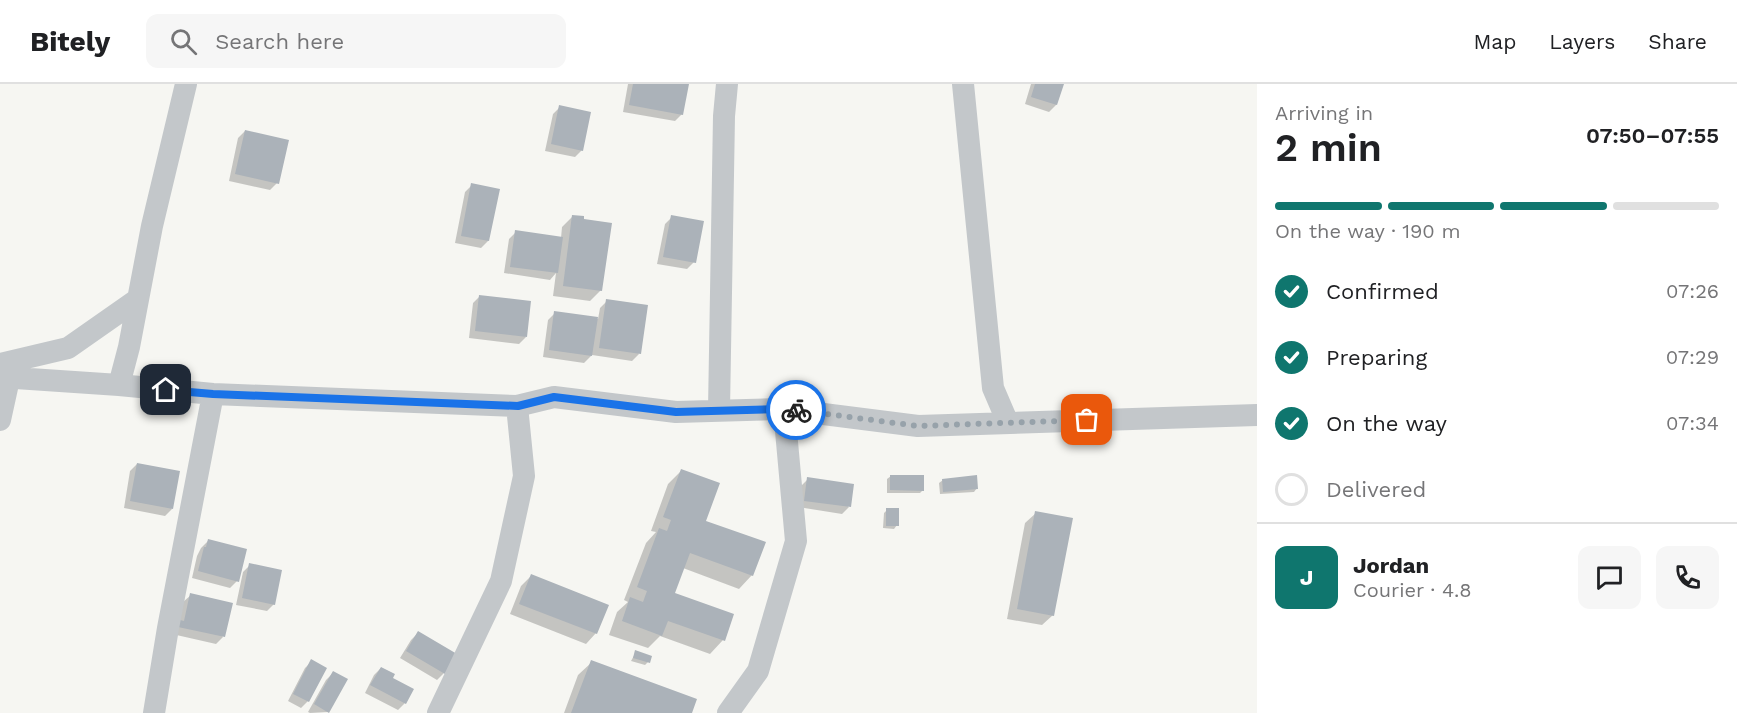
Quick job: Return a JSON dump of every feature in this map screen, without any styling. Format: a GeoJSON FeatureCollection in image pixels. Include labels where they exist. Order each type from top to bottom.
{"type":"FeatureCollection","features":[{"type":"Feature","properties":{"kind":"street"},"geometry":{"type":"LineString","coordinates":[[119,385],[152,226],[186,84]]}},
{"type":"Feature","properties":{"kind":"street"},"geometry":{"type":"LineString","coordinates":[[719,410],[724,116],[727,84]]}},
{"type":"Feature","properties":{"kind":"street"},"geometry":{"type":"LineString","coordinates":[[963,84],[993,388],[1008,423]]}},
{"type":"Feature","properties":{"kind":"street"},"geometry":{"type":"LineString","coordinates":[[3,373],[68,348],[138,300]]}},
{"type":"Feature","properties":{"kind":"street"},"geometry":{"type":"LineString","coordinates":[[3,373],[213,394],[518,406],[554,397],[676,412],[784,409],[918,426],[1257,414]]}},
{"type":"Feature","properties":{"kind":"street"},"geometry":{"type":"LineString","coordinates":[[0,420],[3,373]]}},
{"type":"Feature","properties":{"kind":"street"},"geometry":{"type":"LineString","coordinates":[[153,713],[213,394]]}},
{"type":"Feature","properties":{"kind":"street"},"geometry":{"type":"LineString","coordinates":[[438,713],[501,581],[525,476],[518,406]]}},
{"type":"Feature","properties":{"kind":"street"},"geometry":{"type":"LineString","coordinates":[[728,713],[758,671],[796,541],[784,409]]}},
{"type":"Feature","properties":{"kind":"building"},"geometry":{"type":"Polygon","coordinates":[[[633,84],[689,84],[683,115],[629,105],[633,84]]]}},
{"type":"Feature","properties":{"kind":"building"},"geometry":{"type":"Polygon","coordinates":[[[1035,84],[1064,84],[1057,105],[1031,97],[1035,84]]]}},
{"type":"Feature","properties":{"kind":"building"},"geometry":{"type":"Polygon","coordinates":[[[559,105],[591,112],[583,151],[551,144],[559,105]]]}},
{"type":"Feature","properties":{"kind":"building"},"geometry":{"type":"Polygon","coordinates":[[[245,130],[289,140],[279,184],[235,174],[245,130]]]}},
{"type":"Feature","properties":{"kind":"building"},"geometry":{"type":"Polygon","coordinates":[[[471,183],[500,189],[489,241],[461,236],[471,183]]]}},
{"type":"Feature","properties":{"kind":"building"},"geometry":{"type":"Polygon","coordinates":[[[572,215],[612,223],[602,291],[563,286],[572,215]]]}},
{"type":"Feature","properties":{"kind":"building"},"geometry":{"type":"Polygon","coordinates":[[[671,215],[704,221],[696,263],[663,257],[671,215]]]}},
{"type":"Feature","properties":{"kind":"building"},"geometry":{"type":"Polygon","coordinates":[[[515,230],[563,237],[558,273],[510,267],[515,230]]]}},
{"type":"Feature","properties":{"kind":"building"},"geometry":{"type":"Polygon","coordinates":[[[479,295],[531,301],[527,337],[475,331],[479,295]]]}},
{"type":"Feature","properties":{"kind":"building"},"geometry":{"type":"Polygon","coordinates":[[[606,299],[648,305],[641,354],[599,348],[606,299]]]}},
{"type":"Feature","properties":{"kind":"building"},"geometry":{"type":"Polygon","coordinates":[[[554,311],[598,317],[592,356],[549,350],[554,311]]]}},
{"type":"Feature","properties":{"kind":"building"},"geometry":{"type":"Polygon","coordinates":[[[137,463],[180,471],[173,509],[130,501],[137,463]]]}},
{"type":"Feature","properties":{"kind":"building"},"geometry":{"type":"Polygon","coordinates":[[[681,469],[720,483],[706,521],[766,542],[753,576],[690,553],[675,593],[734,614],[725,641],[668,621],[662,636],[622,621],[630,597],[643,602],[647,591],[637,587],[659,528],[667,531],[671,520],[663,517],[681,469]]]}},
{"type":"Feature","properties":{"kind":"building"},"geometry":{"type":"Polygon","coordinates":[[[890,475],[924,475],[924,491],[890,490],[890,475]]]}},
{"type":"Feature","properties":{"kind":"building"},"geometry":{"type":"Polygon","coordinates":[[[977,475],[978,489],[943,492],[942,479],[977,475]]]}},
{"type":"Feature","properties":{"kind":"building"},"geometry":{"type":"Polygon","coordinates":[[[807,477],[854,484],[851,507],[804,501],[807,477]]]}},
{"type":"Feature","properties":{"kind":"building"},"geometry":{"type":"Polygon","coordinates":[[[886,508],[899,508],[899,526],[886,526],[886,508]]]}},
{"type":"Feature","properties":{"kind":"building"},"geometry":{"type":"Polygon","coordinates":[[[1035,511],[1073,518],[1054,616],[1017,609],[1035,511]]]}},
{"type":"Feature","properties":{"kind":"building"},"geometry":{"type":"Polygon","coordinates":[[[208,539],[247,549],[239,582],[198,571],[208,539]]]}},
{"type":"Feature","properties":{"kind":"building"},"geometry":{"type":"Polygon","coordinates":[[[249,563],[282,570],[275,605],[242,598],[249,563]]]}},
{"type":"Feature","properties":{"kind":"building"},"geometry":{"type":"Polygon","coordinates":[[[531,574],[609,605],[597,634],[519,604],[531,574]]]}},
{"type":"Feature","properties":{"kind":"building"},"geometry":{"type":"Polygon","coordinates":[[[190,593],[233,603],[225,637],[178,627],[180,620],[184,621],[190,593]]]}},
{"type":"Feature","properties":{"kind":"building"},"geometry":{"type":"Polygon","coordinates":[[[418,631],[457,654],[445,674],[406,651],[418,631]]]}},
{"type":"Feature","properties":{"kind":"building"},"geometry":{"type":"Polygon","coordinates":[[[635,650],[652,656],[650,663],[633,658],[635,650]]]}},
{"type":"Feature","properties":{"kind":"building"},"geometry":{"type":"Polygon","coordinates":[[[311,659],[327,668],[309,702],[293,694],[311,659]]]}},
{"type":"Feature","properties":{"kind":"building"},"geometry":{"type":"Polygon","coordinates":[[[591,660],[697,699],[692,713],[571,713],[591,660]]]}},
{"type":"Feature","properties":{"kind":"building"},"geometry":{"type":"Polygon","coordinates":[[[381,667],[395,674],[393,678],[414,689],[406,704],[370,685],[381,667]]]}},
{"type":"Feature","properties":{"kind":"building"},"geometry":{"type":"Polygon","coordinates":[[[333,671],[348,679],[329,713],[314,704],[333,671]]]}},
{"type":"Feature","properties":{"kind":"way so far"},"geometry":{"type":"LineString","coordinates":[[796,410],[918,426],[1087,420]]}},
{"type":"Feature","properties":{"kind":"route"},"geometry":{"type":"LineString","coordinates":[[166,390],[213,394],[518,406],[554,397],[676,412],[796,410]]}}]}
